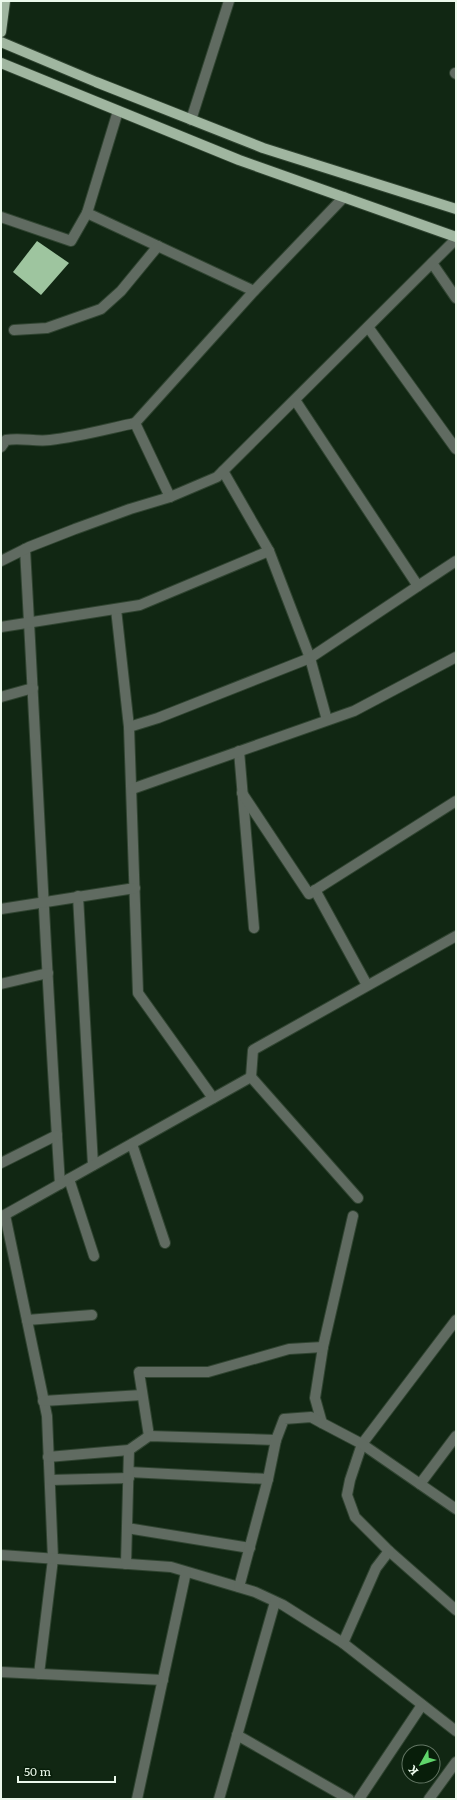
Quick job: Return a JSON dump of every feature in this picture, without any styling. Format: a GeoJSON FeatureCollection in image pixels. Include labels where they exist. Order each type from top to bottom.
{"type":"FeatureCollection","features":[{"type":"Feature","properties":{"kind":"main road"},"geometry":{"type":"LineString","coordinates":[[1,32],[5,1]]}},
{"type":"Feature","properties":{"kind":"main road"},"geometry":{"type":"LineString","coordinates":[[1,42],[263,148],[456,209]]}},
{"type":"Feature","properties":{"kind":"main road"},"geometry":{"type":"LineString","coordinates":[[1,63],[239,160],[456,238]]}},
{"type":"Feature","properties":{"kind":"street"},"geometry":{"type":"LineString","coordinates":[[191,120],[229,1]]}},
{"type":"Feature","properties":{"kind":"street"},"geometry":{"type":"LineString","coordinates":[[1,217],[71,241],[87,213],[118,111]]}},
{"type":"Feature","properties":{"kind":"street"},"geometry":{"type":"LineString","coordinates":[[1,447],[6,440],[14,438],[48,440],[75,436],[135,423],[254,291],[344,197]]}},
{"type":"Feature","properties":{"kind":"street"},"geometry":{"type":"LineString","coordinates":[[87,213],[254,291]]}},
{"type":"Feature","properties":{"kind":"street"},"geometry":{"type":"LineString","coordinates":[[1,561],[25,549],[130,509],[170,497],[217,477],[456,238]]}},
{"type":"Feature","properties":{"kind":"street"},"geometry":{"type":"LineString","coordinates":[[14,330],[47,328],[101,309],[122,291],[158,246]]}},
{"type":"Feature","properties":{"kind":"street"},"geometry":{"type":"LineString","coordinates":[[432,263],[456,298]]}},
{"type":"Feature","properties":{"kind":"street"},"geometry":{"type":"LineString","coordinates":[[368,327],[456,449]]}},
{"type":"Feature","properties":{"kind":"street"},"geometry":{"type":"LineString","coordinates":[[295,400],[418,586]]}},
{"type":"Feature","properties":{"kind":"street"},"geometry":{"type":"LineString","coordinates":[[135,423],[170,497]]}},
{"type":"Feature","properties":{"kind":"street"},"geometry":{"type":"LineString","coordinates":[[223,471],[269,551],[310,658],[327,720]]}},
{"type":"Feature","properties":{"kind":"street"},"geometry":{"type":"LineString","coordinates":[[25,549],[57,1135],[65,1181],[94,1256]]}},
{"type":"Feature","properties":{"kind":"street"},"geometry":{"type":"LineString","coordinates":[[1,627],[140,604],[269,551]]}},
{"type":"Feature","properties":{"kind":"street"},"geometry":{"type":"LineString","coordinates":[[129,727],[158,718],[310,658],[456,561]]}},
{"type":"Feature","properties":{"kind":"street"},"geometry":{"type":"LineString","coordinates":[[116,608],[129,727],[138,993],[213,1098]]}},
{"type":"Feature","properties":{"kind":"street"},"geometry":{"type":"LineString","coordinates":[[132,789],[354,711],[456,657]]}},
{"type":"Feature","properties":{"kind":"street"},"geometry":{"type":"LineString","coordinates":[[1,697],[33,688]]}},
{"type":"Feature","properties":{"kind":"street"},"geometry":{"type":"LineString","coordinates":[[239,751],[254,928]]}},
{"type":"Feature","properties":{"kind":"street"},"geometry":{"type":"LineString","coordinates":[[242,793],[309,894],[456,801]]}},
{"type":"Feature","properties":{"kind":"street"},"geometry":{"type":"LineString","coordinates":[[1,909],[44,901],[135,888]]}},
{"type":"Feature","properties":{"kind":"street"},"geometry":{"type":"LineString","coordinates":[[315,890],[367,985]]}},
{"type":"Feature","properties":{"kind":"street"},"geometry":{"type":"LineString","coordinates":[[78,896],[93,1165]]}},
{"type":"Feature","properties":{"kind":"street"},"geometry":{"type":"LineString","coordinates":[[358,1198],[251,1076],[253,1050],[456,936]]}},
{"type":"Feature","properties":{"kind":"street"},"geometry":{"type":"LineString","coordinates":[[1,984],[48,973]]}},
{"type":"Feature","properties":{"kind":"street"},"geometry":{"type":"LineString","coordinates":[[39,1674],[53,1559],[47,1416],[3,1216],[251,1076]]}},
{"type":"Feature","properties":{"kind":"street"},"geometry":{"type":"LineString","coordinates":[[1,1162],[57,1135]]}},
{"type":"Feature","properties":{"kind":"street"},"geometry":{"type":"LineString","coordinates":[[132,1144],[165,1243]]}},
{"type":"Feature","properties":{"kind":"street"},"geometry":{"type":"LineString","coordinates":[[322,1423],[314,1398],[323,1347],[353,1216]]}},
{"type":"Feature","properties":{"kind":"street"},"geometry":{"type":"LineString","coordinates":[[27,1320],[92,1315]]}},
{"type":"Feature","properties":{"kind":"street"},"geometry":{"type":"LineString","coordinates":[[456,1320],[362,1444],[350,1480],[347,1495],[355,1517],[389,1551],[456,1610]]}},
{"type":"Feature","properties":{"kind":"street"},"geometry":{"type":"LineString","coordinates":[[148,1436],[138,1372],[208,1372],[289,1350],[323,1347]]}},
{"type":"Feature","properties":{"kind":"street"},"geometry":{"type":"LineString","coordinates":[[44,1401],[142,1395]]}},
{"type":"Feature","properties":{"kind":"street"},"geometry":{"type":"LineString","coordinates":[[240,1588],[268,1479],[276,1440],[284,1419],[311,1417],[362,1444],[456,1509]]}},
{"type":"Feature","properties":{"kind":"street"},"geometry":{"type":"LineString","coordinates":[[48,1457],[129,1450],[148,1436],[276,1440]]}},
{"type":"Feature","properties":{"kind":"street"},"geometry":{"type":"LineString","coordinates":[[420,1484],[456,1436]]}},
{"type":"Feature","properties":{"kind":"street"},"geometry":{"type":"LineString","coordinates":[[126,1564],[129,1450]]}},
{"type":"Feature","properties":{"kind":"street"},"geometry":{"type":"LineString","coordinates":[[50,1480],[129,1475],[268,1479]]}},
{"type":"Feature","properties":{"kind":"street"},"geometry":{"type":"LineString","coordinates":[[127,1528],[250,1548]]}},
{"type":"Feature","properties":{"kind":"street"},"geometry":{"type":"LineString","coordinates":[[343,1643],[376,1568],[389,1551]]}},
{"type":"Feature","properties":{"kind":"street"},"geometry":{"type":"LineString","coordinates":[[1,1555],[171,1567],[255,1592],[284,1605],[343,1643],[456,1731]]}},
{"type":"Feature","properties":{"kind":"street"},"geometry":{"type":"LineString","coordinates":[[137,1799],[186,1572]]}},
{"type":"Feature","properties":{"kind":"street"},"geometry":{"type":"LineString","coordinates":[[219,1799],[275,1602]]}},
{"type":"Feature","properties":{"kind":"street"},"geometry":{"type":"LineString","coordinates":[[1,1672],[163,1680]]}},
{"type":"Feature","properties":{"kind":"street"},"geometry":{"type":"LineString","coordinates":[[359,1799],[422,1705]]}},
{"type":"Feature","properties":{"kind":"street"},"geometry":{"type":"LineString","coordinates":[[237,1735],[349,1799]]}},
{"type":"Feature","properties":{"kind":"street"},"geometry":{"type":"LineString","coordinates":[[429,1799],[456,1762]]}},
{"type":"Feature","properties":{"kind":"building"},"geometry":{"type":"Polygon","coordinates":[[[37,241],[69,263],[41,295],[13,272],[37,241]]]}}]}
